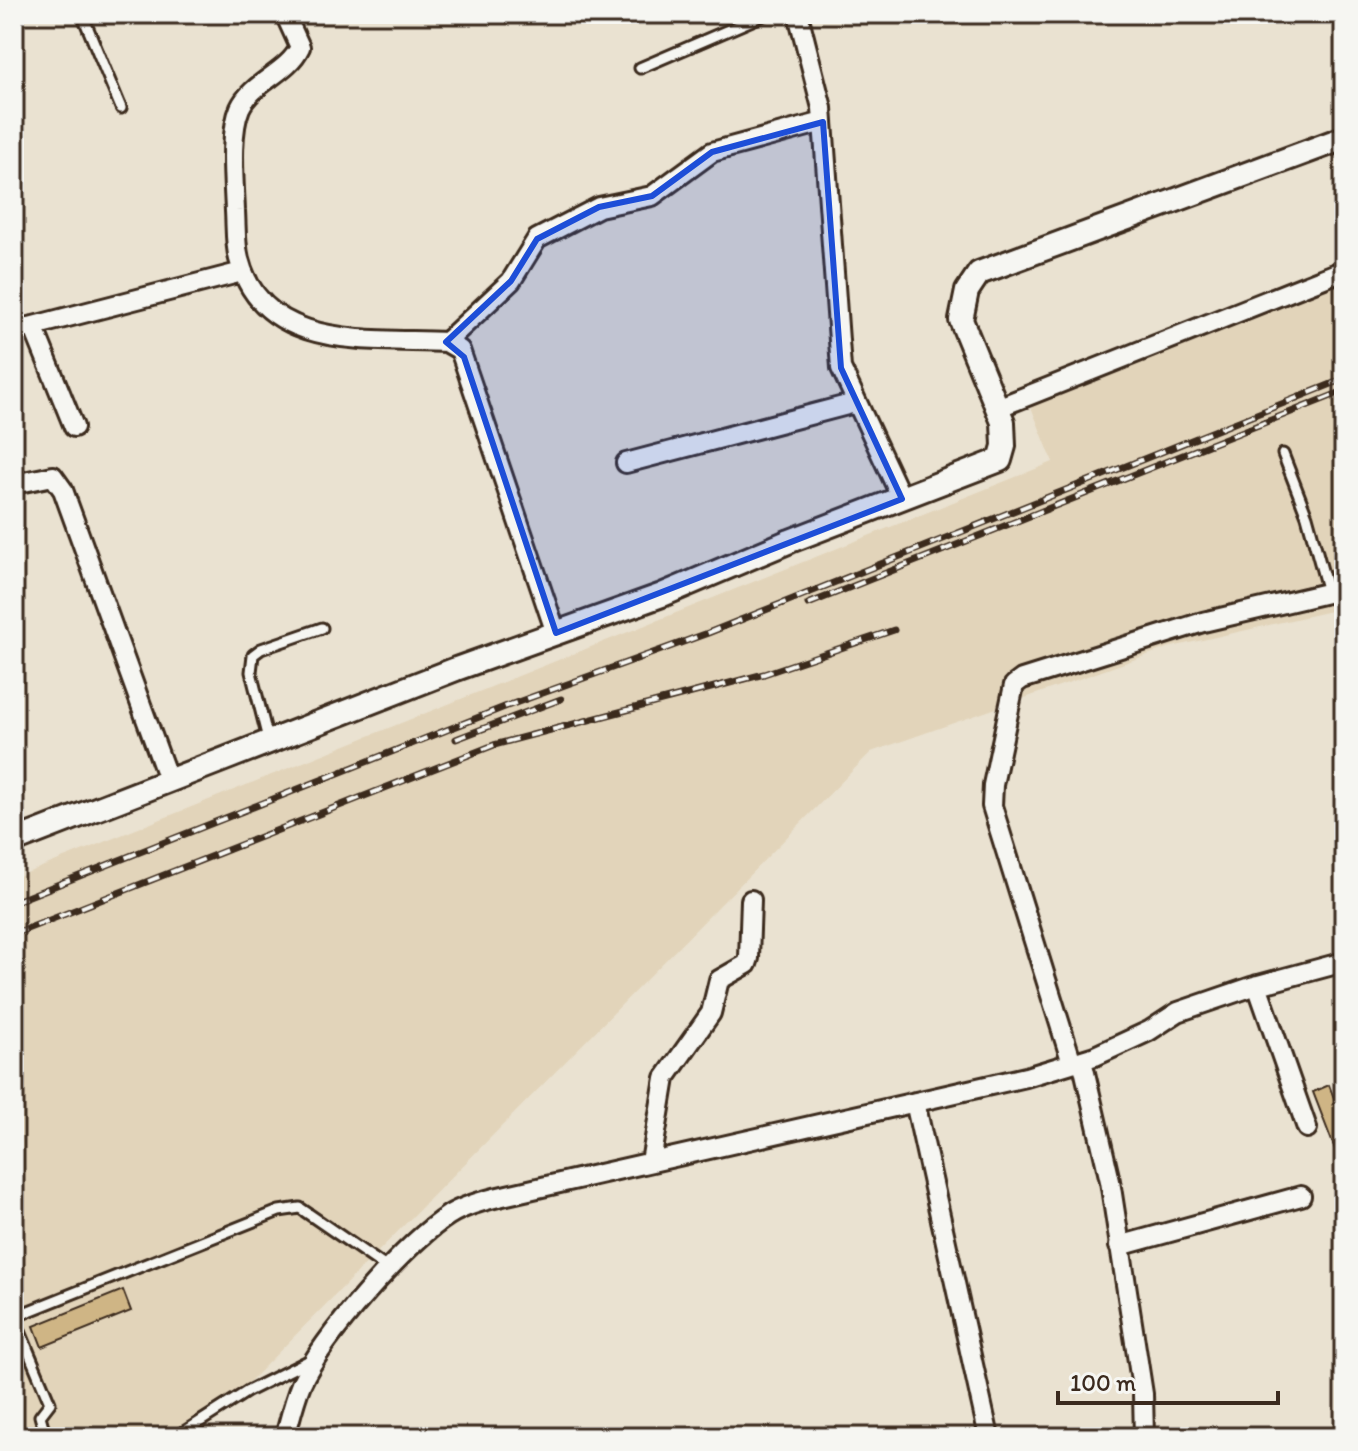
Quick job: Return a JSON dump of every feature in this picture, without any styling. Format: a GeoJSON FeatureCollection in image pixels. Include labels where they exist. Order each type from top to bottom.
{"type":"FeatureCollection","features":[{"type":"Feature","properties":{"kind":"street"},"geometry":{"type":"LineString","coordinates":[[285,14],[300,42],[297,54],[246,100],[239,112],[233,172],[237,256],[242,272],[262,304],[311,333],[446,342],[460,350],[556,633]]}},
{"type":"Feature","properties":{"kind":"street"},"geometry":{"type":"LineString","coordinates":[[798,14],[811,53],[823,122],[841,368],[902,499]]}},
{"type":"Feature","properties":{"kind":"street"},"geometry":{"type":"LineString","coordinates":[[446,342],[511,281],[537,239],[599,207],[652,196],[712,152],[823,122]]}},
{"type":"Feature","properties":{"kind":"street"},"geometry":{"type":"LineString","coordinates":[[14,841],[662,595],[1000,460],[1004,446],[1003,422],[961,320],[967,291],[979,273],[1344,138]]}},
{"type":"Feature","properties":{"kind":"street"},"geometry":{"type":"LineString","coordinates":[[997,408],[1344,270]]}},
{"type":"Feature","properties":{"kind":"street"},"geometry":{"type":"LineString","coordinates":[[14,331],[242,272]]}},
{"type":"Feature","properties":{"kind":"street"},"geometry":{"type":"LineString","coordinates":[[33,326],[74,427]]}},
{"type":"Feature","properties":{"kind":"street"},"geometry":{"type":"LineString","coordinates":[[626,463],[855,403]]}},
{"type":"Feature","properties":{"kind":"street"},"geometry":{"type":"LineString","coordinates":[[14,484],[53,476],[63,490],[169,782]]}},
{"type":"Feature","properties":{"kind":"street"},"geometry":{"type":"LineString","coordinates":[[1144,1437],[1143,1394],[1110,1181],[1077,1062],[992,806],[993,785],[1014,685],[1022,679],[1179,629],[1336,590]]}},
{"type":"Feature","properties":{"kind":"street"},"geometry":{"type":"LineString","coordinates":[[651,1162],[665,1078],[711,1013],[719,980],[726,973],[747,964],[751,900]]}},
{"type":"Feature","properties":{"kind":"street"},"geometry":{"type":"LineString","coordinates":[[285,1437],[301,1384],[317,1357],[390,1270],[426,1233],[452,1213],[493,1199],[1077,1062],[1149,1031],[1178,1012],[1257,985],[1344,962]]}},
{"type":"Feature","properties":{"kind":"street"},"geometry":{"type":"LineString","coordinates":[[1257,985],[1307,1128]]}},
{"type":"Feature","properties":{"kind":"street"},"geometry":{"type":"LineString","coordinates":[[915,1102],[989,1437]]}},
{"type":"Feature","properties":{"kind":"street"},"geometry":{"type":"LineString","coordinates":[[1119,1246],[1301,1196]]}},
{"type":"Feature","properties":{"kind":"lane"},"geometry":{"type":"LineString","coordinates":[[82,14],[121,108]]}},
{"type":"Feature","properties":{"kind":"lane"},"geometry":{"type":"LineString","coordinates":[[640,68],[766,14]]}},
{"type":"Feature","properties":{"kind":"lane"},"geometry":{"type":"LineString","coordinates":[[1283,454],[1336,590]]}},
{"type":"Feature","properties":{"kind":"lane"},"geometry":{"type":"LineString","coordinates":[[269,743],[251,672],[253,655],[261,649],[322,628]]}},
{"type":"Feature","properties":{"kind":"lane"},"geometry":{"type":"LineString","coordinates":[[46,1437],[40,1416],[50,1403],[14,1317],[279,1211],[300,1208],[390,1270]]}},
{"type":"Feature","properties":{"kind":"lane"},"geometry":{"type":"LineString","coordinates":[[176,1437],[248,1391],[317,1357]]}},
{"type":"Feature","properties":{"kind":"highlighted area"},"geometry":{"type":"Polygon","coordinates":[[[823,122],[841,368],[902,499],[556,633],[464,357],[446,342],[511,281],[537,239],[599,207],[652,196],[712,152],[823,122]]]}},
{"type":"Feature","properties":{"kind":"shaded area"},"geometry":{"type":"Polygon","coordinates":[[[1344,272],[1344,608],[1167,648],[871,752],[195,1437],[14,1437],[14,878],[1053,462],[1025,392],[1344,272]]]}},
{"type":"Feature","properties":{"kind":"building"},"geometry":{"type":"Polygon","coordinates":[[[1329,1085],[1344,1124],[1343,1170],[1313,1092],[1329,1085]]]}},
{"type":"Feature","properties":{"kind":"building"},"geometry":{"type":"Polygon","coordinates":[[[123,1290],[131,1311],[42,1347],[34,1326],[123,1290]]]}},
{"type":"Feature","properties":{"kind":"railway"},"geometry":{"type":"LineString","coordinates":[[14,902],[507,706],[708,633],[1344,379]]}},
{"type":"Feature","properties":{"kind":"railway"},"geometry":{"type":"LineString","coordinates":[[808,604],[1344,391]]}},
{"type":"Feature","properties":{"kind":"railway"},"geometry":{"type":"LineString","coordinates":[[14,934],[494,745],[764,674],[894,630]]}},
{"type":"Feature","properties":{"kind":"railway"},"geometry":{"type":"LineString","coordinates":[[456,739],[561,699]]}}]}
